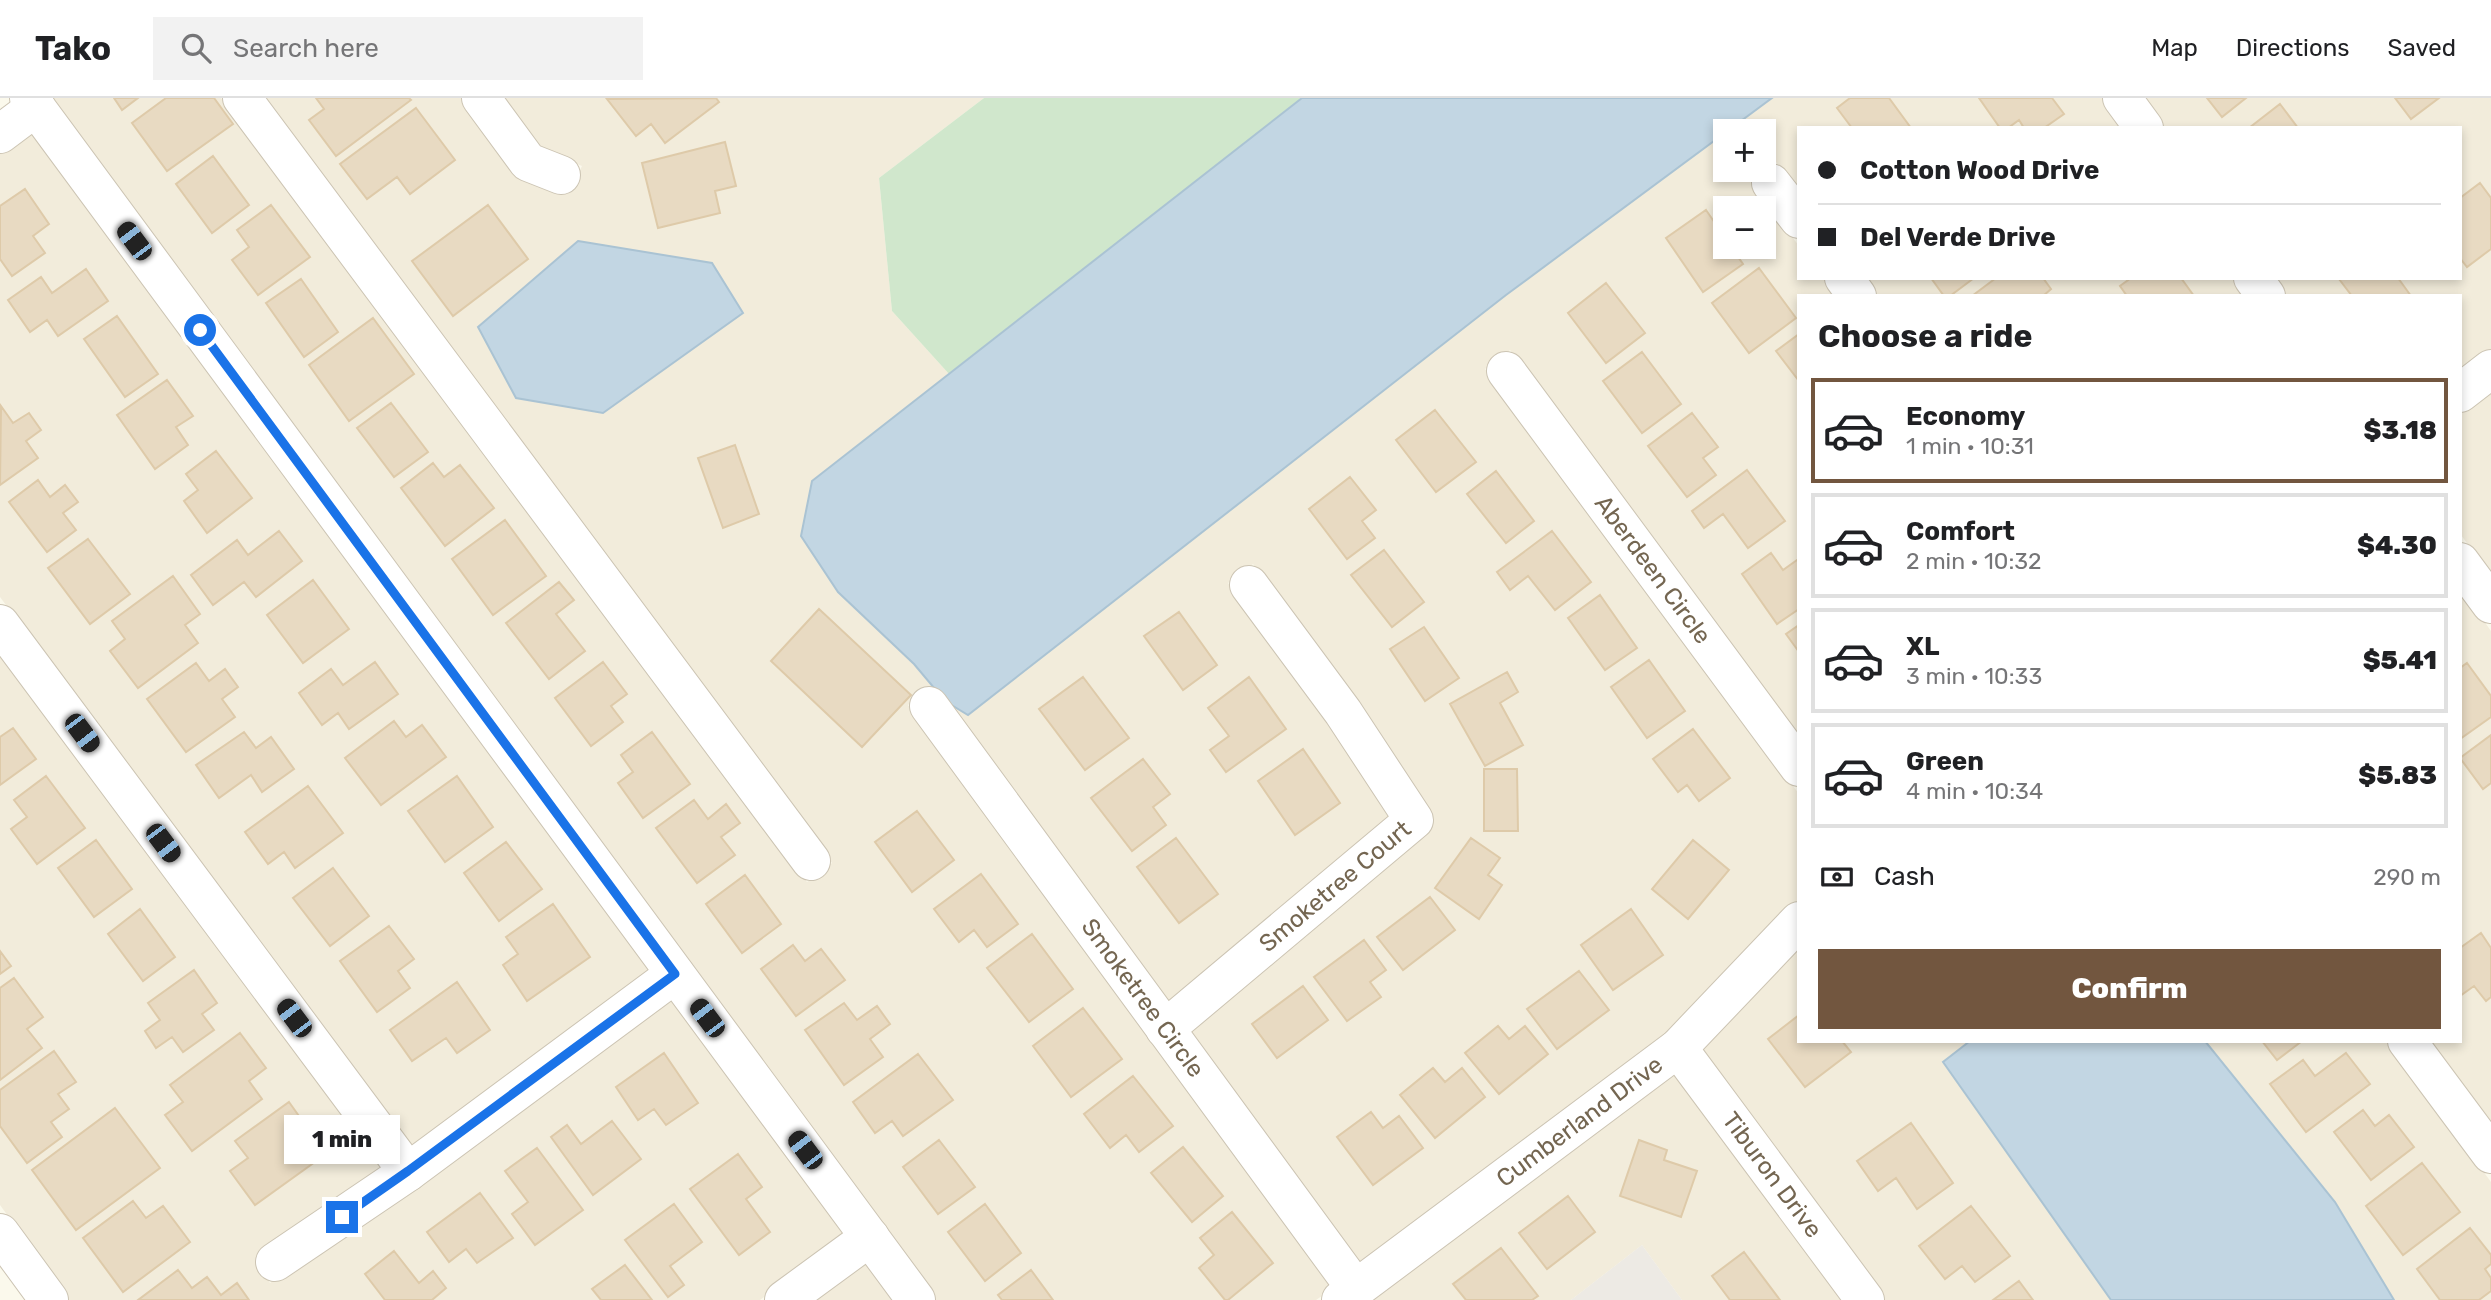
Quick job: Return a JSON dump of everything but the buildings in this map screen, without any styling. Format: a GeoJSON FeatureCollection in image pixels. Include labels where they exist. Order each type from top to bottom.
{"type":"FeatureCollection","features":[{"type":"Feature","properties":{"kind":"street"},"geometry":{"type":"LineString","coordinates":[[242,98],[811,861]]}},
{"type":"Feature","properties":{"kind":"street"},"geometry":{"type":"LineString","coordinates":[[481,98],[528,162],[561,175]]}},
{"type":"Feature","properties":{"kind":"street"},"geometry":{"type":"LineString","coordinates":[[2122,98],[2143,126]]}},
{"type":"Feature","properties":{"kind":"street"},"geometry":{"type":"LineString","coordinates":[[0,134],[32,103],[916,1300]]}},
{"type":"Feature","properties":{"kind":"street"},"geometry":{"type":"LineString","coordinates":[[1771,183],[1797,216]]}},
{"type":"Feature","properties":{"kind":"street"},"geometry":{"type":"LineString","coordinates":[[2462,391],[2491,369]]}},
{"type":"Feature","properties":{"kind":"street","name":"Aberdeen Circle"},"geometry":{"type":"LineString","coordinates":[[1506,371],[1797,763]]}},
{"type":"Feature","properties":{"kind":"street"},"geometry":{"type":"LineString","coordinates":[[2462,565],[2491,604]]}},
{"type":"Feature","properties":{"kind":"street","name":"Smoketree Court"},"geometry":{"type":"LineString","coordinates":[[1165,1028],[1414,820],[1342,712],[1249,585]]}},
{"type":"Feature","properties":{"kind":"street"},"geometry":{"type":"LineString","coordinates":[[0,624],[408,1171]]}},
{"type":"Feature","properties":{"kind":"street","name":"Smoketree Circle"},"geometry":{"type":"LineString","coordinates":[[929,706],[1165,1028],[1349,1295]]}},
{"type":"Feature","properties":{"kind":"street","name":"Cumberland Drive"},"geometry":{"type":"LineString","coordinates":[[1349,1295],[1678,1048],[1797,922]]}},
{"type":"Feature","properties":{"kind":"street"},"geometry":{"type":"LineString","coordinates":[[275,1262],[408,1171],[675,974]]}},
{"type":"Feature","properties":{"kind":"street"},"geometry":{"type":"LineString","coordinates":[[2408,1043],[2491,1154]]}},
{"type":"Feature","properties":{"kind":"street","name":"Tiburon Drive"},"geometry":{"type":"LineString","coordinates":[[1678,1048],[1865,1300]]}},
{"type":"Feature","properties":{"kind":"street"},"geometry":{"type":"LineString","coordinates":[[0,1233],[49,1300]]}},
{"type":"Feature","properties":{"kind":"street"},"geometry":{"type":"LineString","coordinates":[[785,1300],[870,1237]]}},
{"type":"Feature","properties":{"kind":"shaded area"},"geometry":{"type":"Polygon","coordinates":[[[49,98],[221,98],[807,882],[832,863],[261,98],[461,98],[515,171],[521,176],[568,194],[582,166],[539,149],[501,98],[984,98],[879,178],[892,311],[949,374],[812,481],[838,592],[914,664],[932,686],[908,705],[1335,1287],[1316,1300],[936,1300],[49,98]]]}},
{"type":"Feature","properties":{"kind":"shaded area"},"geometry":{"type":"Polygon","coordinates":[[[1772,98],[2102,98],[2123,126],[1797,126],[1797,189],[1776,162],[1776,119],[1743,119],[1772,98]]]}},
{"type":"Feature","properties":{"kind":"shaded area"},"geometry":{"type":"Polygon","coordinates":[[[2142,98],[2491,98],[2491,351],[2462,374],[2462,294],[2285,294],[2274,280],[2462,280],[2462,126],[2163,126],[2142,98]]]}},
{"type":"Feature","properties":{"kind":"shaded area"},"geometry":{"type":"Polygon","coordinates":[[[31,128],[653,973],[412,1150],[0,597],[0,151],[31,128]]]}},
{"type":"Feature","properties":{"kind":"shaded area"},"geometry":{"type":"Polygon","coordinates":[[[1713,142],[1713,182],[1751,182],[1761,196],[1713,196],[1713,259],[1776,259],[1776,215],[1797,243],[1797,280],[1825,280],[1836,294],[1797,294],[1797,737],[1510,350],[1485,369],[1797,791],[1797,902],[1669,1037],[1361,1268],[1186,1030],[1423,831],[1355,703],[1253,564],[1228,583],[1329,722],[1394,818],[1169,1007],[945,701],[968,715],[1506,295],[1713,142]]]}},
{"type":"Feature","properties":{"kind":"shaded area"},"geometry":{"type":"Polygon","coordinates":[[[1865,280],[2234,280],[2245,294],[1876,294],[1865,280]]]}},
{"type":"Feature","properties":{"kind":"shaded area"},"geometry":{"type":"Polygon","coordinates":[[[2491,387],[2491,576],[2462,536],[2462,409],[2491,387]]]}},
{"type":"Feature","properties":{"kind":"shaded area"},"geometry":{"type":"Polygon","coordinates":[[[2462,590],[2491,631],[2491,1127],[2428,1043],[2462,1043],[2462,590]]]}},
{"type":"Feature","properties":{"kind":"shaded area"},"geometry":{"type":"Polygon","coordinates":[[[0,651],[386,1169],[255,1259],[270,1283],[403,1193],[670,996],[848,1235],[760,1300],[69,1300],[0,1205],[0,651]]]}},
{"type":"Feature","properties":{"kind":"shaded area"},"geometry":{"type":"Polygon","coordinates":[[[1797,943],[1797,1043],[1967,1043],[1943,1062],[2111,1300],[1885,1300],[1698,1048],[1797,943]]]}},
{"type":"Feature","properties":{"kind":"shaded area"},"geometry":{"type":"Polygon","coordinates":[[[2207,1043],[2388,1043],[2491,1182],[2491,1300],[2394,1300],[2335,1202],[2207,1043]]]}},
{"type":"Feature","properties":{"kind":"shaded area"},"geometry":{"type":"Polygon","coordinates":[[[1674,1069],[1845,1300],[1682,1300],[1642,1245],[1571,1300],[1365,1300],[1674,1069]]]}},
{"type":"Feature","properties":{"kind":"shaded area"},"geometry":{"type":"Polygon","coordinates":[[[1642,1245],[1682,1300],[1571,1300],[1642,1245]]]}},
{"type":"Feature","properties":{"kind":"shaded area"},"geometry":{"type":"Polygon","coordinates":[[[865,1258],[896,1300],[808,1300],[865,1258]]]}},
{"type":"Feature","properties":{"kind":"green space"},"geometry":{"type":"Polygon","coordinates":[[[984,98],[1302,98],[949,374],[892,311],[879,178],[984,98]]]}},
{"type":"Feature","properties":{"kind":"water"},"geometry":{"type":"Polygon","coordinates":[[[1302,98],[1772,98],[1744,119],[1713,119],[1713,142],[1506,295],[968,715],[945,701],[914,664],[838,592],[801,536],[812,481],[1302,98]]]}},
{"type":"Feature","properties":{"kind":"water"},"geometry":{"type":"Polygon","coordinates":[[[578,241],[712,263],[743,313],[603,413],[516,398],[478,327],[578,241]]]}},
{"type":"Feature","properties":{"kind":"water"},"geometry":{"type":"Polygon","coordinates":[[[1967,1043],[2207,1043],[2335,1202],[2394,1300],[2111,1300],[1943,1062],[1967,1043]]]}},
{"type":"Feature","properties":{"kind":"route"},"geometry":{"type":"LineString","coordinates":[[200,330],[675,974],[342,1217]]}}]}
